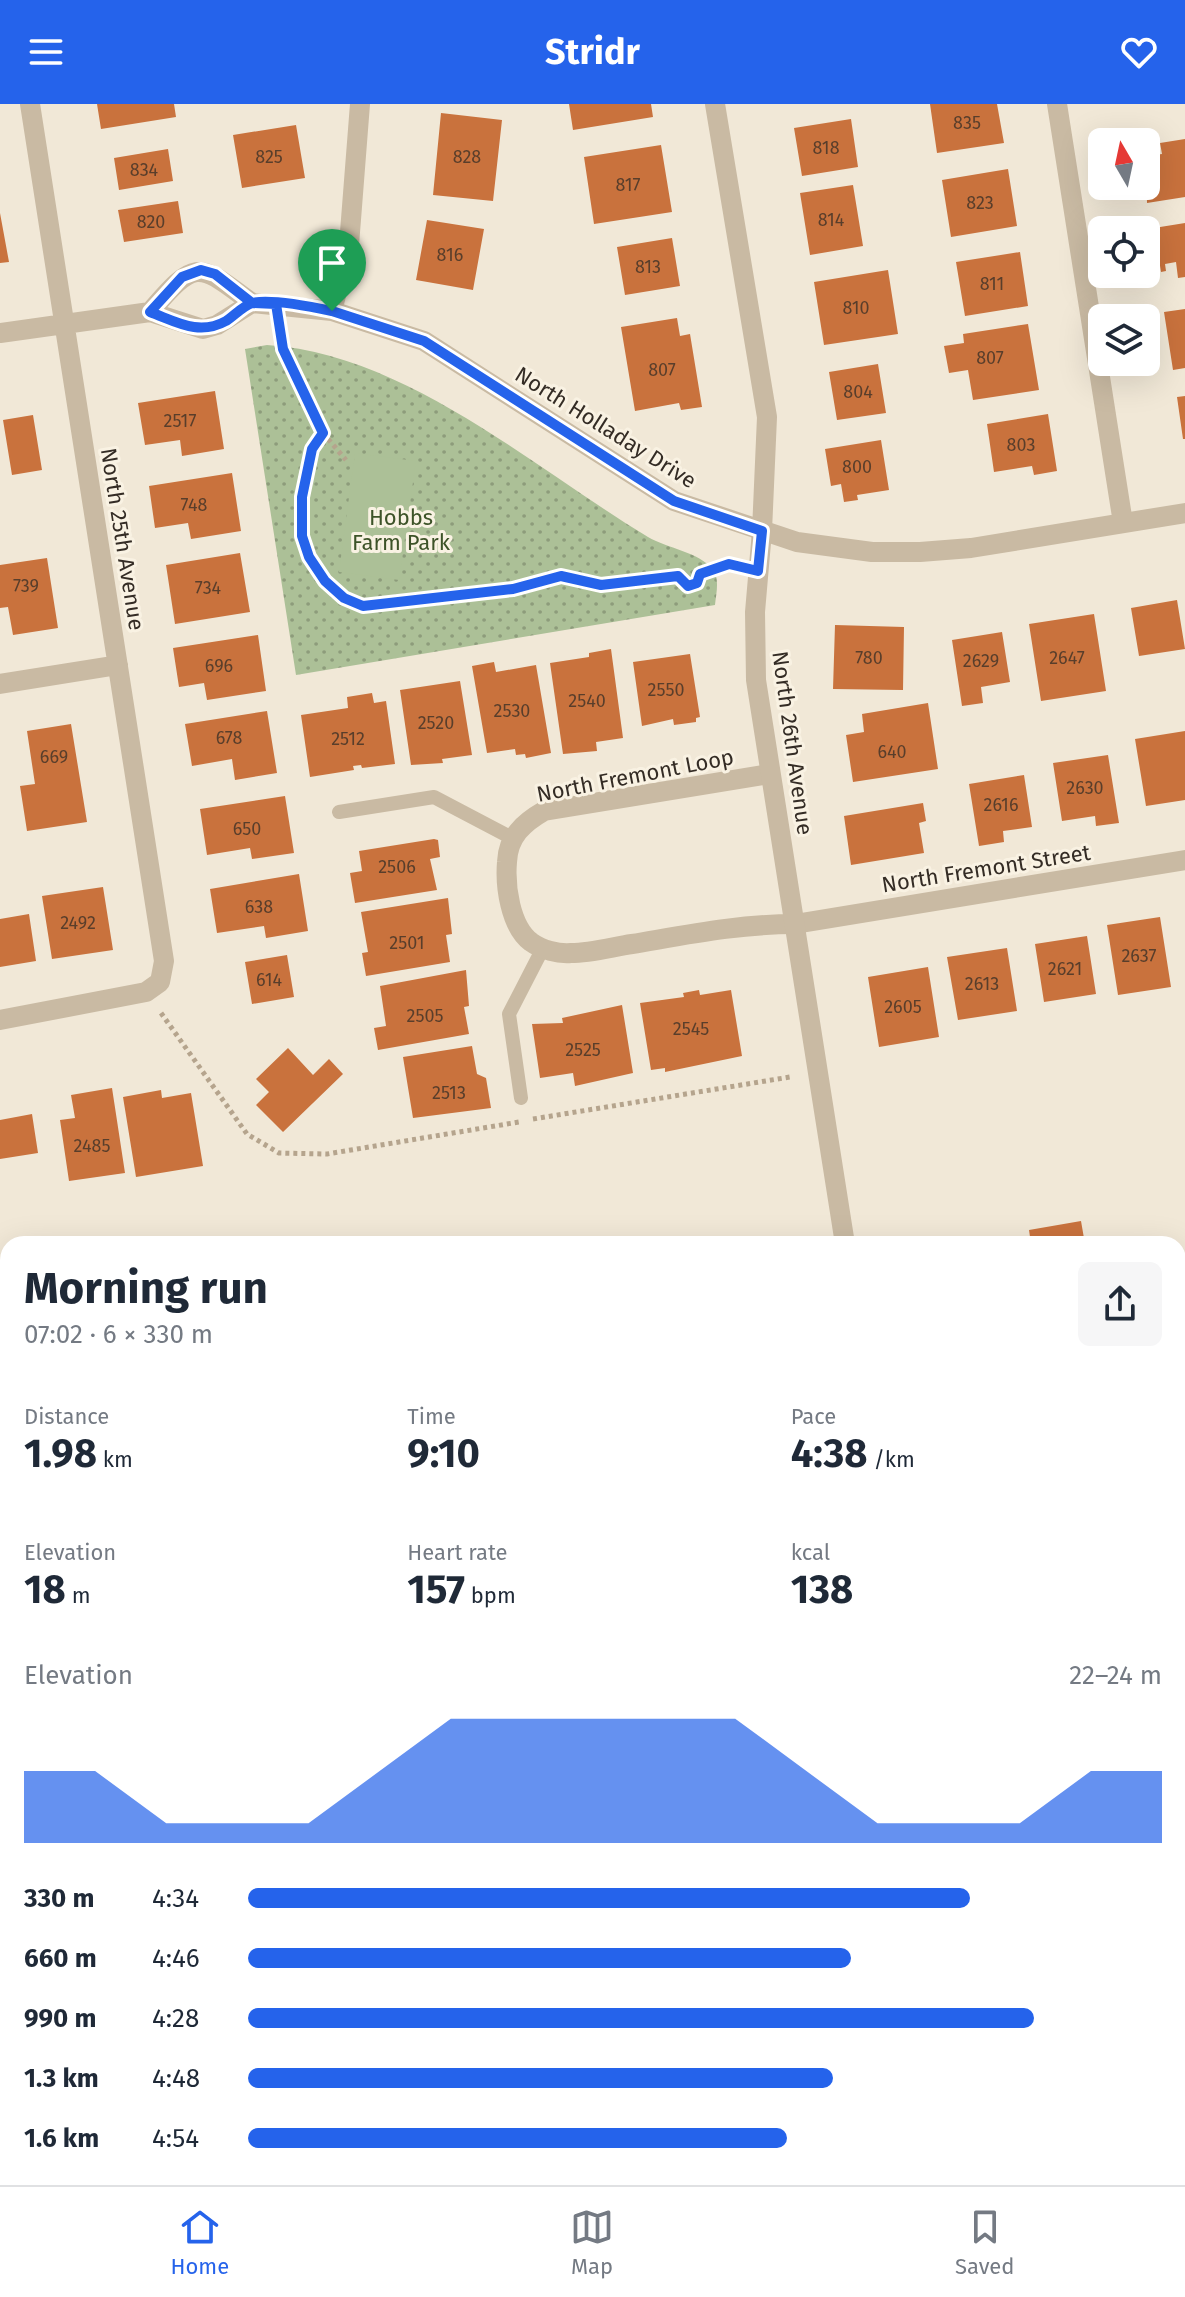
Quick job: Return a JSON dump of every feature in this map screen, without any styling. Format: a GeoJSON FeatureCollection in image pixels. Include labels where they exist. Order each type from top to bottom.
{"type":"FeatureCollection","features":[{"type":"Feature","properties":{"kind":"street","name":"North 25th Avenue"},"geometry":{"type":"LineString","coordinates":[[30,104],[163,942],[164,961],[153,987]]}},
{"type":"Feature","properties":{"kind":"street"},"geometry":{"type":"LineString","coordinates":[[332,311],[349,245],[360,104]]}},
{"type":"Feature","properties":{"kind":"street","name":"North 26th Avenue"},"geometry":{"type":"LineString","coordinates":[[715,104],[767,417],[758,571],[756,680],[844,1236]]}},
{"type":"Feature","properties":{"kind":"street"},"geometry":{"type":"LineString","coordinates":[[1057,104],[1123,523]]}},
{"type":"Feature","properties":{"kind":"street"},"geometry":{"type":"LineString","coordinates":[[0,333],[150,312],[203,329],[217,325],[252,303],[215,274],[201,270],[182,277],[150,312]]}},
{"type":"Feature","properties":{"kind":"street","name":"North Holladay Drive"},"geometry":{"type":"LineString","coordinates":[[252,303],[332,311],[424,341],[674,501],[762,531],[830,548],[920,552],[971,548],[1185,513]]}},
{"type":"Feature","properties":{"kind":"street"},"geometry":{"type":"LineString","coordinates":[[0,684],[118,665]]}},
{"type":"Feature","properties":{"kind":"street","name":"North Fremont Loop"},"geometry":{"type":"LineString","coordinates":[[512,838],[544,811],[770,774]]}},
{"type":"Feature","properties":{"kind":"street"},"geometry":{"type":"LineString","coordinates":[[512,838],[507,863],[513,911],[529,941],[543,948],[572,953],[732,928],[795,924]]}},
{"type":"Feature","properties":{"kind":"street","name":"North Fremont Street"},"geometry":{"type":"LineString","coordinates":[[795,924],[1185,860]]}},
{"type":"Feature","properties":{"kind":"street"},"geometry":{"type":"LineString","coordinates":[[0,1020],[153,987]]}},
{"type":"Feature","properties":{"kind":"lane"},"geometry":{"type":"LineString","coordinates":[[339,812],[434,797],[512,838]]}},
{"type":"Feature","properties":{"kind":"lane"},"geometry":{"type":"LineString","coordinates":[[521,1098],[509,1014],[543,948]]}},
{"type":"Feature","properties":{"kind":"path"},"geometry":{"type":"LineString","coordinates":[[276,304],[283,349],[323,433],[346,460]]}},
{"type":"Feature","properties":{"kind":"path"},"geometry":{"type":"LineString","coordinates":[[323,433],[312,449],[302,497],[302,536],[309,557],[325,581],[344,598],[363,606],[513,589],[561,576],[601,585],[678,576],[688,586],[697,583],[700,574],[729,564],[758,571]]}},
{"type":"Feature","properties":{"kind":"path"},"geometry":{"type":"LineString","coordinates":[[153,987],[247,1134],[279,1153],[327,1154],[790,1077]]}},
{"type":"Feature","properties":{"kind":"green space","name":"Hobbs Farm Park"},"geometry":{"type":"Polygon","coordinates":[[[267,345],[319,353],[369,369],[418,391],[466,418],[648,537],[707,564],[716,578],[715,605],[296,675],[245,349],[267,345]]]}},
{"type":"Feature","properties":{"kind":"green space"},"geometry":{"type":"Polygon","coordinates":[[[355,453],[416,461],[399,580],[339,572],[355,453]]]}},
{"type":"Feature","properties":{"kind":"building"},"geometry":{"type":"Polygon","coordinates":[[[97,104],[174,104],[176,117],[101,129],[97,104]]]}},
{"type":"Feature","properties":{"kind":"building"},"geometry":{"type":"Polygon","coordinates":[[[569,104],[651,104],[653,117],[573,130],[569,104]]]}},
{"type":"Feature","properties":{"kind":"building"},"geometry":{"type":"Polygon","coordinates":[[[930,104],[997,104],[1004,143],[937,153],[930,104]]]}},
{"type":"Feature","properties":{"kind":"building"},"geometry":{"type":"Polygon","coordinates":[[[441,113],[502,120],[493,201],[433,195],[441,113]]]}},
{"type":"Feature","properties":{"kind":"building"},"geometry":{"type":"Polygon","coordinates":[[[851,119],[858,167],[802,176],[794,128],[851,119]]]}},
{"type":"Feature","properties":{"kind":"building"},"geometry":{"type":"Polygon","coordinates":[[[296,125],[305,178],[242,188],[233,135],[296,125]]]}},
{"type":"Feature","properties":{"kind":"building"},"geometry":{"type":"Polygon","coordinates":[[[1185,139],[1185,197],[1147,203],[1147,200],[1160,200],[1160,143],[1185,139]]]}},
{"type":"Feature","properties":{"kind":"building"},"geometry":{"type":"Polygon","coordinates":[[[661,145],[672,212],[594,224],[584,157],[661,145]]]}},
{"type":"Feature","properties":{"kind":"building"},"geometry":{"type":"Polygon","coordinates":[[[168,149],[173,181],[119,190],[114,158],[168,149]]]}},
{"type":"Feature","properties":{"kind":"building"},"geometry":{"type":"Polygon","coordinates":[[[1008,169],[1017,226],[951,237],[942,180],[1008,169]]]}},
{"type":"Feature","properties":{"kind":"building"},"geometry":{"type":"Polygon","coordinates":[[[853,185],[863,246],[810,255],[800,193],[853,185]]]}},
{"type":"Feature","properties":{"kind":"building"},"geometry":{"type":"Polygon","coordinates":[[[178,201],[183,233],[124,242],[118,210],[178,201]]]}},
{"type":"Feature","properties":{"kind":"building"},"geometry":{"type":"Polygon","coordinates":[[[0,213],[9,262],[0,263],[0,213]]]}},
{"type":"Feature","properties":{"kind":"building"},"geometry":{"type":"Polygon","coordinates":[[[427,220],[484,229],[473,290],[416,280],[427,220]]]}},
{"type":"Feature","properties":{"kind":"building"},"geometry":{"type":"Polygon","coordinates":[[[1185,223],[1185,277],[1178,278],[1176,262],[1165,264],[1166,271],[1161,272],[1160,227],[1185,223]]]}},
{"type":"Feature","properties":{"kind":"building"},"geometry":{"type":"Polygon","coordinates":[[[672,238],[680,286],[625,295],[617,247],[672,238]]]}},
{"type":"Feature","properties":{"kind":"building"},"geometry":{"type":"Polygon","coordinates":[[[1020,252],[1028,306],[965,316],[956,262],[1020,252]]]}},
{"type":"Feature","properties":{"kind":"building"},"geometry":{"type":"Polygon","coordinates":[[[888,270],[898,334],[824,345],[814,282],[888,270]]]}},
{"type":"Feature","properties":{"kind":"building"},"geometry":{"type":"Polygon","coordinates":[[[1185,309],[1185,368],[1173,370],[1164,312],[1185,309]]]}},
{"type":"Feature","properties":{"kind":"building"},"geometry":{"type":"Polygon","coordinates":[[[677,318],[680,336],[690,334],[702,407],[681,410],[679,403],[635,411],[621,327],[677,318]]]}},
{"type":"Feature","properties":{"kind":"building"},"geometry":{"type":"Polygon","coordinates":[[[1028,324],[1039,390],[973,400],[968,370],[949,373],[944,346],[964,343],[963,334],[1028,324]]]}},
{"type":"Feature","properties":{"kind":"building"},"geometry":{"type":"Polygon","coordinates":[[[878,364],[886,413],[837,420],[829,372],[878,364]]]}},
{"type":"Feature","properties":{"kind":"building"},"geometry":{"type":"Polygon","coordinates":[[[215,391],[224,449],[182,456],[180,440],[145,445],[138,403],[215,391]]]}},
{"type":"Feature","properties":{"kind":"building"},"geometry":{"type":"Polygon","coordinates":[[[1185,396],[1185,439],[1183,439],[1177,397],[1185,396]]]}},
{"type":"Feature","properties":{"kind":"building"},"geometry":{"type":"Polygon","coordinates":[[[1048,414],[1057,471],[1034,475],[1032,466],[994,472],[987,424],[1048,414]]]}},
{"type":"Feature","properties":{"kind":"building"},"geometry":{"type":"Polygon","coordinates":[[[33,415],[42,470],[12,475],[3,420],[33,415]]]}},
{"type":"Feature","properties":{"kind":"building"},"geometry":{"type":"Polygon","coordinates":[[[881,440],[889,490],[857,495],[858,500],[844,502],[841,484],[831,486],[825,449],[881,440]]]}},
{"type":"Feature","properties":{"kind":"building"},"geometry":{"type":"Polygon","coordinates":[[[232,473],[241,531],[191,539],[188,523],[155,528],[149,486],[232,473]]]}},
{"type":"Feature","properties":{"kind":"building"},"geometry":{"type":"Polygon","coordinates":[[[240,553],[250,612],[175,624],[166,565],[240,553]]]}},
{"type":"Feature","properties":{"kind":"building"},"geometry":{"type":"Polygon","coordinates":[[[47,558],[58,628],[13,635],[8,607],[0,608],[0,565],[47,558]]]}},
{"type":"Feature","properties":{"kind":"building"},"geometry":{"type":"Polygon","coordinates":[[[1177,600],[1185,649],[1139,656],[1131,608],[1177,600]]]}},
{"type":"Feature","properties":{"kind":"building"},"geometry":{"type":"Polygon","coordinates":[[[1094,614],[1106,691],[1041,701],[1029,624],[1094,614]]]}},
{"type":"Feature","properties":{"kind":"building"},"geometry":{"type":"Polygon","coordinates":[[[835,625],[904,627],[903,690],[833,689],[835,625]]]}},
{"type":"Feature","properties":{"kind":"building"},"geometry":{"type":"Polygon","coordinates":[[[1002,632],[1010,682],[981,687],[983,703],[962,706],[952,640],[1002,632]]]}},
{"type":"Feature","properties":{"kind":"building"},"geometry":{"type":"Polygon","coordinates":[[[258,635],[266,691],[207,700],[204,683],[179,687],[173,648],[258,635]]]}},
{"type":"Feature","properties":{"kind":"building"},"geometry":{"type":"Polygon","coordinates":[[[611,649],[623,738],[596,742],[597,751],[563,754],[550,663],[589,657],[589,653],[611,649]]]}},
{"type":"Feature","properties":{"kind":"building"},"geometry":{"type":"Polygon","coordinates":[[[690,654],[700,717],[696,718],[696,722],[674,725],[673,719],[642,726],[633,662],[690,654]]]}},
{"type":"Feature","properties":{"kind":"building"},"geometry":{"type":"Polygon","coordinates":[[[494,662],[496,672],[536,665],[551,753],[526,758],[525,754],[516,755],[515,749],[487,753],[472,666],[494,662]]]}},
{"type":"Feature","properties":{"kind":"building"},"geometry":{"type":"Polygon","coordinates":[[[460,681],[472,755],[442,759],[443,763],[411,765],[400,690],[460,681]]]}},
{"type":"Feature","properties":{"kind":"building"},"geometry":{"type":"Polygon","coordinates":[[[372,693],[374,703],[386,701],[395,764],[362,768],[361,765],[353,766],[354,770],[310,777],[301,715],[348,708],[347,697],[372,693]]]}},
{"type":"Feature","properties":{"kind":"building"},"geometry":{"type":"Polygon","coordinates":[[[928,703],[938,769],[853,782],[846,735],[864,732],[862,714],[928,703]]]}},
{"type":"Feature","properties":{"kind":"building"},"geometry":{"type":"Polygon","coordinates":[[[267,711],[277,773],[235,780],[232,759],[192,766],[185,724],[267,711]]]}},
{"type":"Feature","properties":{"kind":"building"},"geometry":{"type":"Polygon","coordinates":[[[71,724],[87,822],[27,831],[20,786],[35,784],[27,731],[71,724]]]}},
{"type":"Feature","properties":{"kind":"building"},"geometry":{"type":"Polygon","coordinates":[[[1185,731],[1185,800],[1146,806],[1135,739],[1185,731]]]}},
{"type":"Feature","properties":{"kind":"building"},"geometry":{"type":"Polygon","coordinates":[[[1108,755],[1119,823],[1096,826],[1095,816],[1062,821],[1053,763],[1108,755]]]}},
{"type":"Feature","properties":{"kind":"building"},"geometry":{"type":"Polygon","coordinates":[[[1024,775],[1032,827],[1003,831],[1004,842],[979,846],[969,784],[1024,775]]]}},
{"type":"Feature","properties":{"kind":"building"},"geometry":{"type":"Polygon","coordinates":[[[285,796],[294,853],[252,859],[250,848],[207,855],[200,809],[285,796]]]}},
{"type":"Feature","properties":{"kind":"building"},"geometry":{"type":"Polygon","coordinates":[[[923,803],[926,821],[919,823],[924,853],[851,865],[844,816],[923,803]]]}},
{"type":"Feature","properties":{"kind":"building"},"geometry":{"type":"Polygon","coordinates":[[[438,840],[440,857],[430,859],[437,890],[355,903],[350,873],[362,871],[359,851],[438,840]]]}},
{"type":"Feature","properties":{"kind":"building"},"geometry":{"type":"Polygon","coordinates":[[[299,874],[308,931],[266,938],[264,926],[217,933],[210,889],[299,874]]]}},
{"type":"Feature","properties":{"kind":"building"},"geometry":{"type":"Polygon","coordinates":[[[103,887],[113,950],[52,959],[42,896],[103,887]]]}},
{"type":"Feature","properties":{"kind":"building"},"geometry":{"type":"Polygon","coordinates":[[[448,898],[452,934],[446,935],[450,962],[366,976],[362,953],[368,952],[361,912],[448,898]]]}},
{"type":"Feature","properties":{"kind":"building"},"geometry":{"type":"Polygon","coordinates":[[[29,914],[36,961],[0,967],[0,919],[29,914]]]}},
{"type":"Feature","properties":{"kind":"building"},"geometry":{"type":"Polygon","coordinates":[[[1160,917],[1171,987],[1118,995],[1107,925],[1160,917]]]}},
{"type":"Feature","properties":{"kind":"building"},"geometry":{"type":"Polygon","coordinates":[[[1087,936],[1096,994],[1044,1002],[1035,944],[1087,936]]]}},
{"type":"Feature","properties":{"kind":"building"},"geometry":{"type":"Polygon","coordinates":[[[1007,948],[1017,1011],[958,1020],[947,957],[1007,948]]]}},
{"type":"Feature","properties":{"kind":"building"},"geometry":{"type":"Polygon","coordinates":[[[287,955],[294,997],[252,1004],[245,962],[287,955]]]}},
{"type":"Feature","properties":{"kind":"building"},"geometry":{"type":"Polygon","coordinates":[[[928,967],[939,1037],[879,1047],[868,977],[928,967]]]}},
{"type":"Feature","properties":{"kind":"building"},"geometry":{"type":"Polygon","coordinates":[[[466,970],[469,1006],[464,1007],[469,1034],[378,1050],[374,1028],[386,1026],[380,986],[466,970]]]}},
{"type":"Feature","properties":{"kind":"building"},"geometry":{"type":"Polygon","coordinates":[[[699,990],[700,995],[731,990],[742,1056],[665,1072],[665,1068],[651,1070],[640,1003],[684,997],[683,993],[699,990]]]}},
{"type":"Feature","properties":{"kind":"building"},"geometry":{"type":"Polygon","coordinates":[[[622,1005],[633,1073],[575,1086],[573,1073],[540,1078],[532,1024],[563,1023],[562,1018],[622,1005]]]}},
{"type":"Feature","properties":{"kind":"building"},"geometry":{"type":"Polygon","coordinates":[[[472,1046],[477,1074],[486,1078],[491,1108],[413,1118],[403,1057],[472,1046]]]}},
{"type":"Feature","properties":{"kind":"building"},"geometry":{"type":"Polygon","coordinates":[[[288,1048],[313,1075],[329,1059],[343,1074],[283,1132],[256,1105],[269,1092],[256,1079],[288,1048]]]}},
{"type":"Feature","properties":{"kind":"building"},"geometry":{"type":"Polygon","coordinates":[[[112,1088],[125,1173],[69,1181],[60,1120],[75,1118],[71,1095],[112,1088]]]}},
{"type":"Feature","properties":{"kind":"building"},"geometry":{"type":"Polygon","coordinates":[[[161,1090],[162,1098],[191,1093],[203,1166],[136,1177],[123,1097],[161,1090]]]}},
{"type":"Feature","properties":{"kind":"building"},"geometry":{"type":"Polygon","coordinates":[[[32,1114],[38,1153],[0,1159],[0,1120],[32,1114]]]}},
{"type":"Feature","properties":{"kind":"building"},"geometry":{"type":"Polygon","coordinates":[[[1081,1221],[1084,1236],[1030,1236],[1029,1230],[1081,1221]]]}},
{"type":"Feature","properties":{"kind":"route"},"geometry":{"type":"LineString","coordinates":[[332,311],[308,306],[276,304],[252,303],[217,325],[203,329],[190,328],[150,312],[182,277],[201,270],[215,274],[252,303],[276,304],[283,349],[323,433],[312,449],[302,497],[302,536],[309,557],[325,581],[344,598],[363,606],[387,606],[513,589],[561,576],[601,585],[678,576],[683,585],[693,586],[700,579],[700,574],[715,572],[729,564],[758,571],[762,531],[674,501],[424,341],[332,311]]}}]}
